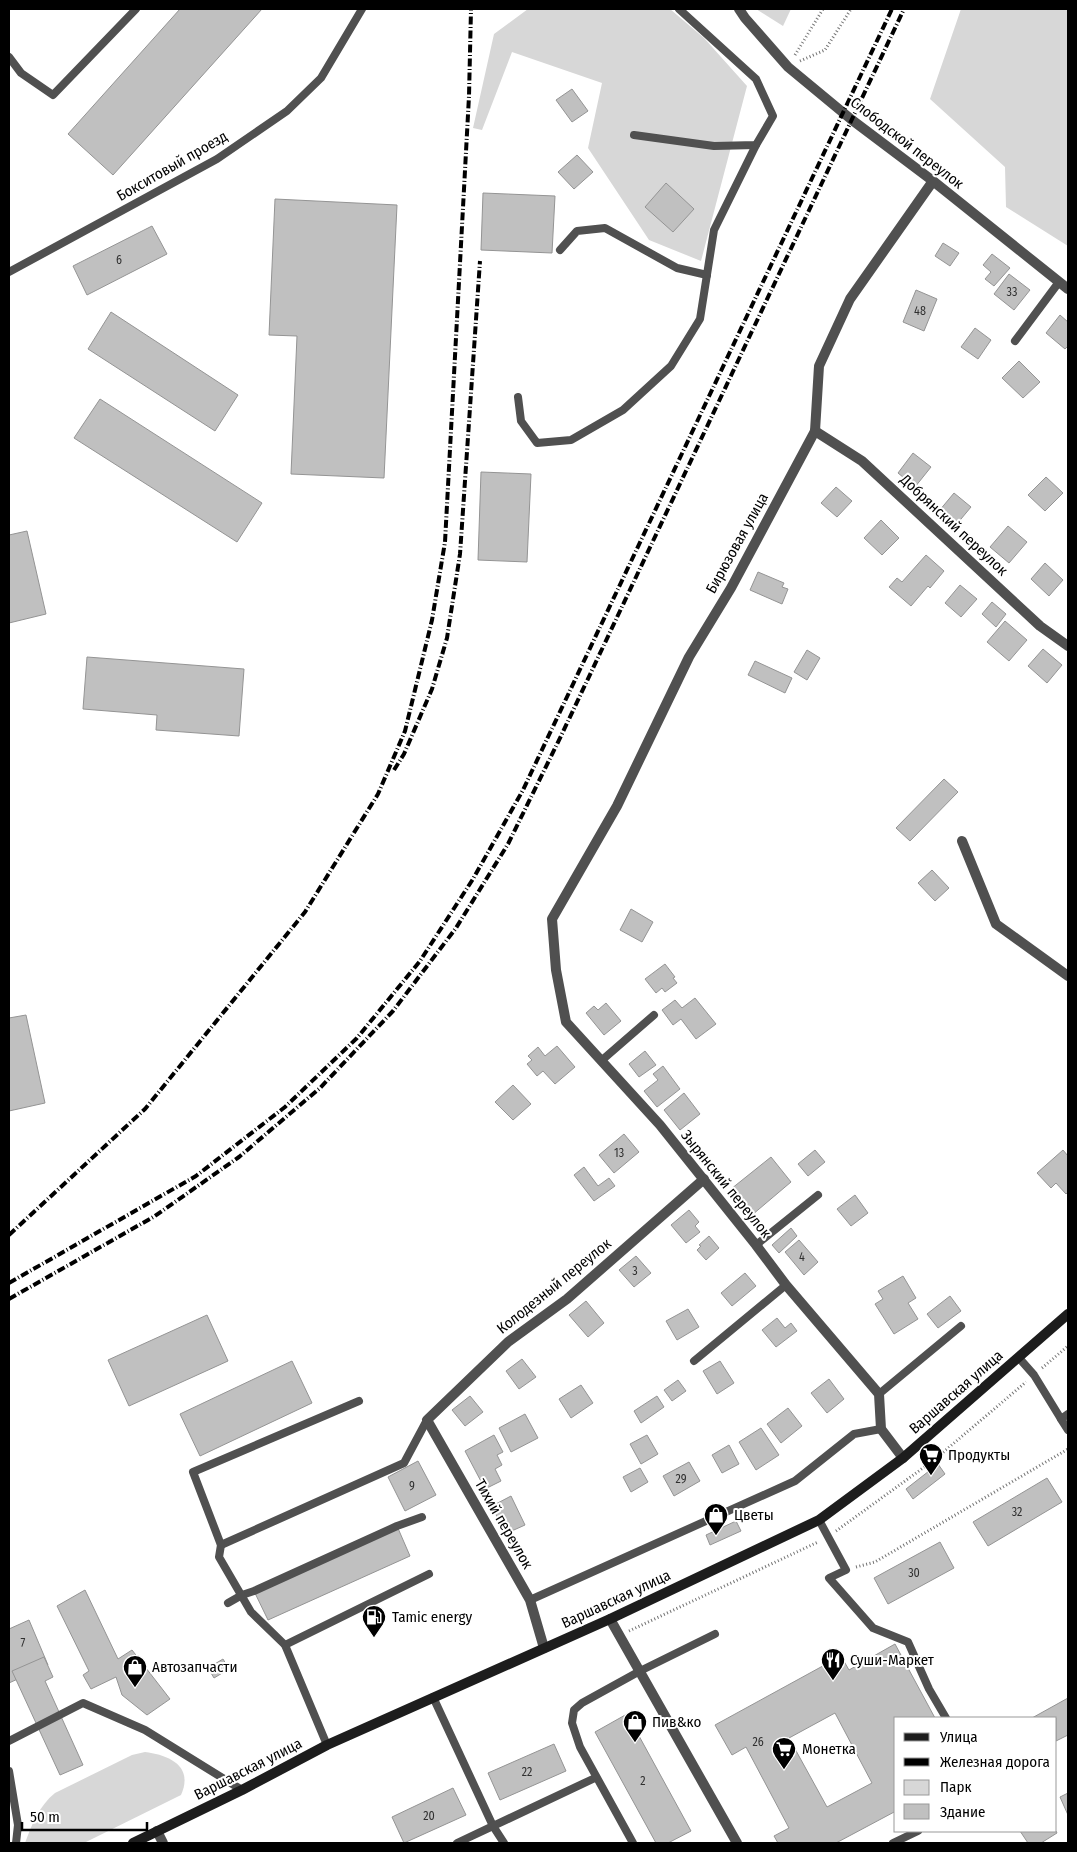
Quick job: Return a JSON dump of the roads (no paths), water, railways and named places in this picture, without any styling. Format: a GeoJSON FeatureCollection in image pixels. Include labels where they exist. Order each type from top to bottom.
{"type":"FeatureCollection","features":[{"type":"Feature","properties":{"kind":"main road","name":"Варшавская улица"},"geometry":{"type":"LineString","coordinates":[[133,1843],[242,1790],[327,1745],[610,1619],[819,1520],[903,1458],[1068,1314]]}},
{"type":"Feature","properties":{"kind":"street","name":"Слободской переулок"},"geometry":{"type":"LineString","coordinates":[[739,9],[788,66],[852,120],[933,181],[1068,289]]}},
{"type":"Feature","properties":{"kind":"street","name":"Бирюзовая улица"},"geometry":{"type":"LineString","coordinates":[[552,919],[617,806],[689,657],[731,588],[815,431],[819,366],[850,299],[933,181]]}},
{"type":"Feature","properties":{"kind":"street","name":"Добрянский переулок"},"geometry":{"type":"LineString","coordinates":[[815,431],[862,461],[1040,626],[1068,646]]}},
{"type":"Feature","properties":{"kind":"street"},"geometry":{"type":"LineString","coordinates":[[962,841],[996,924],[1068,976]]}},
{"type":"Feature","properties":{"kind":"street","name":"Зырянский переулок"},"geometry":{"type":"LineString","coordinates":[[552,919],[556,970],[566,1022],[660,1125],[786,1285],[880,1394]]}},
{"type":"Feature","properties":{"kind":"street","name":"Колодезный переулок"},"geometry":{"type":"LineString","coordinates":[[427,1420],[508,1342],[567,1299],[704,1179]]}},
{"type":"Feature","properties":{"kind":"street"},"geometry":{"type":"LineString","coordinates":[[880,1394],[881,1428],[903,1458]]}},
{"type":"Feature","properties":{"kind":"street","name":"Тихий переулок"},"geometry":{"type":"LineString","coordinates":[[427,1420],[530,1600],[544,1648]]}},
{"type":"Feature","properties":{"kind":"street"},"geometry":{"type":"LineString","coordinates":[[610,1619],[737,1843]]}},
{"type":"Feature","properties":{"kind":"street"},"geometry":{"type":"LineString","coordinates":[[157,1831],[163,1843]]}},
{"type":"Feature","properties":{"kind":"lane"},"geometry":{"type":"LineString","coordinates":[[9,57],[21,73],[53,96],[136,9]]}},
{"type":"Feature","properties":{"kind":"lane","name":"Бокситовый проезд"},"geometry":{"type":"LineString","coordinates":[[9,272],[217,159],[286,111],[321,78],[362,9]]}},
{"type":"Feature","properties":{"kind":"lane"},"geometry":{"type":"LineString","coordinates":[[518,397],[521,421],[537,443],[571,440],[623,410],[671,366],[700,319],[714,230],[756,145],[774,116],[756,79],[678,9]]}},
{"type":"Feature","properties":{"kind":"lane"},"geometry":{"type":"LineString","coordinates":[[634,135],[714,146],[756,145]]}},
{"type":"Feature","properties":{"kind":"lane"},"geometry":{"type":"LineString","coordinates":[[560,250],[577,231],[605,228],[677,268],[706,276]]}},
{"type":"Feature","properties":{"kind":"lane"},"geometry":{"type":"LineString","coordinates":[[1015,341],[1059,282]]}},
{"type":"Feature","properties":{"kind":"lane"},"geometry":{"type":"LineString","coordinates":[[601,1061],[654,1015]]}},
{"type":"Feature","properties":{"kind":"lane"},"geometry":{"type":"LineString","coordinates":[[756,1246],[818,1195]]}},
{"type":"Feature","properties":{"kind":"lane"},"geometry":{"type":"LineString","coordinates":[[694,1361],[786,1285]]}},
{"type":"Feature","properties":{"kind":"lane"},"geometry":{"type":"LineString","coordinates":[[880,1394],[961,1326]]}},
{"type":"Feature","properties":{"kind":"lane"},"geometry":{"type":"LineString","coordinates":[[1019,1358],[1034,1375],[1068,1430]]}},
{"type":"Feature","properties":{"kind":"lane"},"geometry":{"type":"LineString","coordinates":[[327,1745],[285,1645],[251,1612],[218,1557],[221,1545],[193,1472],[359,1401]]}},
{"type":"Feature","properties":{"kind":"lane"},"geometry":{"type":"LineString","coordinates":[[1061,1418],[1068,1414]]}},
{"type":"Feature","properties":{"kind":"lane"},"geometry":{"type":"LineString","coordinates":[[221,1545],[404,1464],[427,1420]]}},
{"type":"Feature","properties":{"kind":"lane"},"geometry":{"type":"LineString","coordinates":[[530,1600],[795,1482],[854,1434],[881,1428]]}},
{"type":"Feature","properties":{"kind":"lane"},"geometry":{"type":"LineString","coordinates":[[228,1603],[397,1526],[422,1517]]}},
{"type":"Feature","properties":{"kind":"lane"},"geometry":{"type":"LineString","coordinates":[[819,1520],[846,1570],[829,1578],[873,1628],[908,1642],[928,1689],[945,1717]]}},
{"type":"Feature","properties":{"kind":"lane"},"geometry":{"type":"LineString","coordinates":[[285,1645],[429,1574]]}},
{"type":"Feature","properties":{"kind":"lane"},"geometry":{"type":"LineString","coordinates":[[633,1843],[595,1778],[580,1747],[572,1723],[574,1710],[582,1703],[640,1671],[716,1634]]}},
{"type":"Feature","properties":{"kind":"lane"},"geometry":{"type":"LineString","coordinates":[[433,1697],[492,1826],[504,1843]]}},
{"type":"Feature","properties":{"kind":"lane"},"geometry":{"type":"LineString","coordinates":[[9,1741],[83,1702],[145,1730],[242,1790]]}},
{"type":"Feature","properties":{"kind":"lane"},"geometry":{"type":"LineString","coordinates":[[9,1771],[18,1825],[16,1843]]}},
{"type":"Feature","properties":{"kind":"lane"},"geometry":{"type":"LineString","coordinates":[[457,1843],[595,1778]]}},
{"type":"Feature","properties":{"kind":"lane"},"geometry":{"type":"LineString","coordinates":[[893,1843],[916,1832]]}},
{"type":"Feature","properties":{"kind":"railway"},"geometry":{"type":"LineString","coordinates":[[9,1235],[145,1109],[305,912],[378,794],[405,731],[432,620],[445,542],[469,96],[471,9]]}},
{"type":"Feature","properties":{"kind":"railway"},"geometry":{"type":"LineString","coordinates":[[9,1283],[196,1176],[285,1107],[357,1038],[420,961],[473,879],[523,790],[892,9]]}},
{"type":"Feature","properties":{"kind":"railway"},"geometry":{"type":"LineString","coordinates":[[9,1299],[155,1216],[239,1157],[320,1088],[393,1011],[456,928],[508,844],[561,736],[904,9]]}},
{"type":"Feature","properties":{"kind":"railway"},"geometry":{"type":"LineString","coordinates":[[394,770],[404,754],[432,689],[447,638],[460,554],[480,261]]}},
{"type":"Feature","properties":{"kind":"place","name":"Продукты"},"geometry":{"type":"Point","coordinates":[931,1476]}},
{"type":"Feature","properties":{"kind":"place","name":"Цветы"},"geometry":{"type":"Point","coordinates":[716,1536]}},
{"type":"Feature","properties":{"kind":"place","name":"Tamic energy"},"geometry":{"type":"Point","coordinates":[374,1638]}},
{"type":"Feature","properties":{"kind":"place","name":"Суши-Маркет"},"geometry":{"type":"Point","coordinates":[833,1681]}},
{"type":"Feature","properties":{"kind":"place","name":"Автозапчасти"},"geometry":{"type":"Point","coordinates":[135,1688]}},
{"type":"Feature","properties":{"kind":"place","name":"Пив&ко"},"geometry":{"type":"Point","coordinates":[635,1743]}},
{"type":"Feature","properties":{"kind":"place","name":"Монетка"},"geometry":{"type":"Point","coordinates":[784,1770]}}]}
